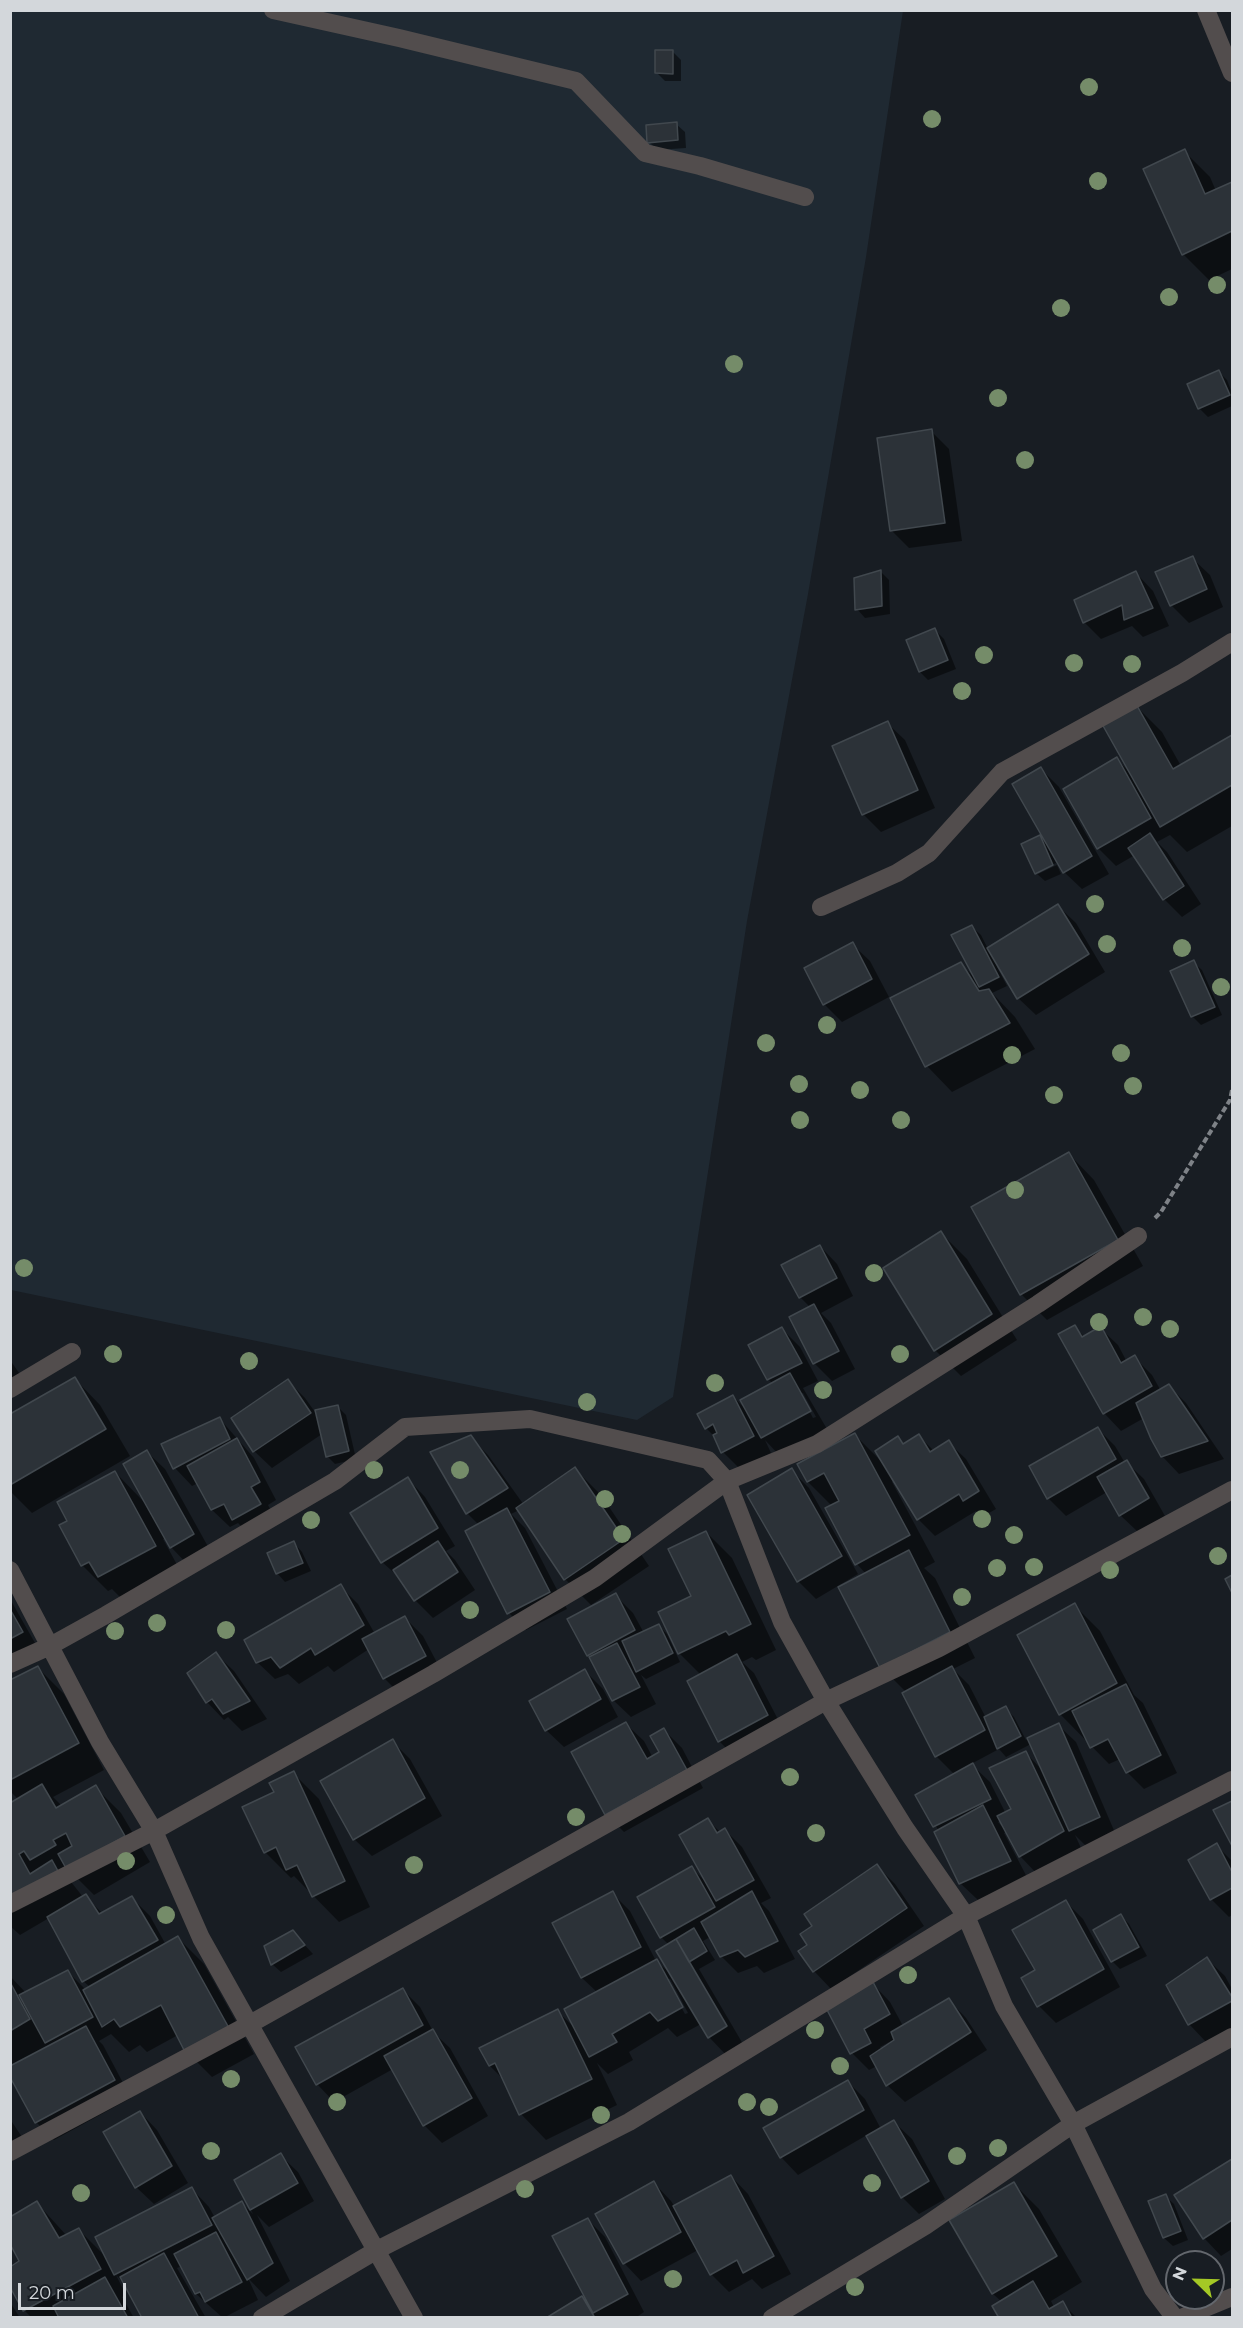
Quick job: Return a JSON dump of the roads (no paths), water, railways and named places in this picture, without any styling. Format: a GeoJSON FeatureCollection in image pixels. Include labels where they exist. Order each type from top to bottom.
{"type":"FeatureCollection","features":[{"type":"Feature","properties":{"kind":"street"},"geometry":{"type":"LineString","coordinates":[[273,10],[576,81],[645,153],[700,166],[805,197]]}},
{"type":"Feature","properties":{"kind":"street"},"geometry":{"type":"LineString","coordinates":[[1206,10],[1233,73]]}},
{"type":"Feature","properties":{"kind":"street"},"geometry":{"type":"LineString","coordinates":[[821,907],[897,873],[928,853],[1002,772],[1182,673],[1233,642]]}},
{"type":"Feature","properties":{"kind":"street"},"geometry":{"type":"LineString","coordinates":[[10,1904],[154,1831],[433,1674],[595,1578],[727,1481],[817,1444],[1038,1304],[1138,1236]]}},
{"type":"Feature","properties":{"kind":"street"},"geometry":{"type":"LineString","coordinates":[[10,1389],[72,1352]]}},
{"type":"Feature","properties":{"kind":"street"},"geometry":{"type":"LineString","coordinates":[[10,1665],[50,1646],[335,1481],[405,1427],[530,1419],[708,1460],[727,1481],[782,1622],[826,1701],[905,1828],[966,1916],[1004,2006],[1073,2124],[1153,2289],[1175,2318]]}},
{"type":"Feature","properties":{"kind":"street"},"geometry":{"type":"LineString","coordinates":[[10,2152],[250,2024],[826,1701],[939,1648],[1233,1490]]}},
{"type":"Feature","properties":{"kind":"street"},"geometry":{"type":"LineString","coordinates":[[10,1570],[100,1742],[154,1831],[201,1938],[414,2318]]}},
{"type":"Feature","properties":{"kind":"street"},"geometry":{"type":"LineString","coordinates":[[262,2318],[377,2250],[630,2122],[966,1916],[1233,1780]]}},
{"type":"Feature","properties":{"kind":"street"},"geometry":{"type":"LineString","coordinates":[[772,2318],[925,2226],[1073,2124],[1233,2037]]}},
{"type":"Feature","properties":{"kind":"street"},"geometry":{"type":"LineString","coordinates":[[1181,2318],[1233,2297]]}}]}
